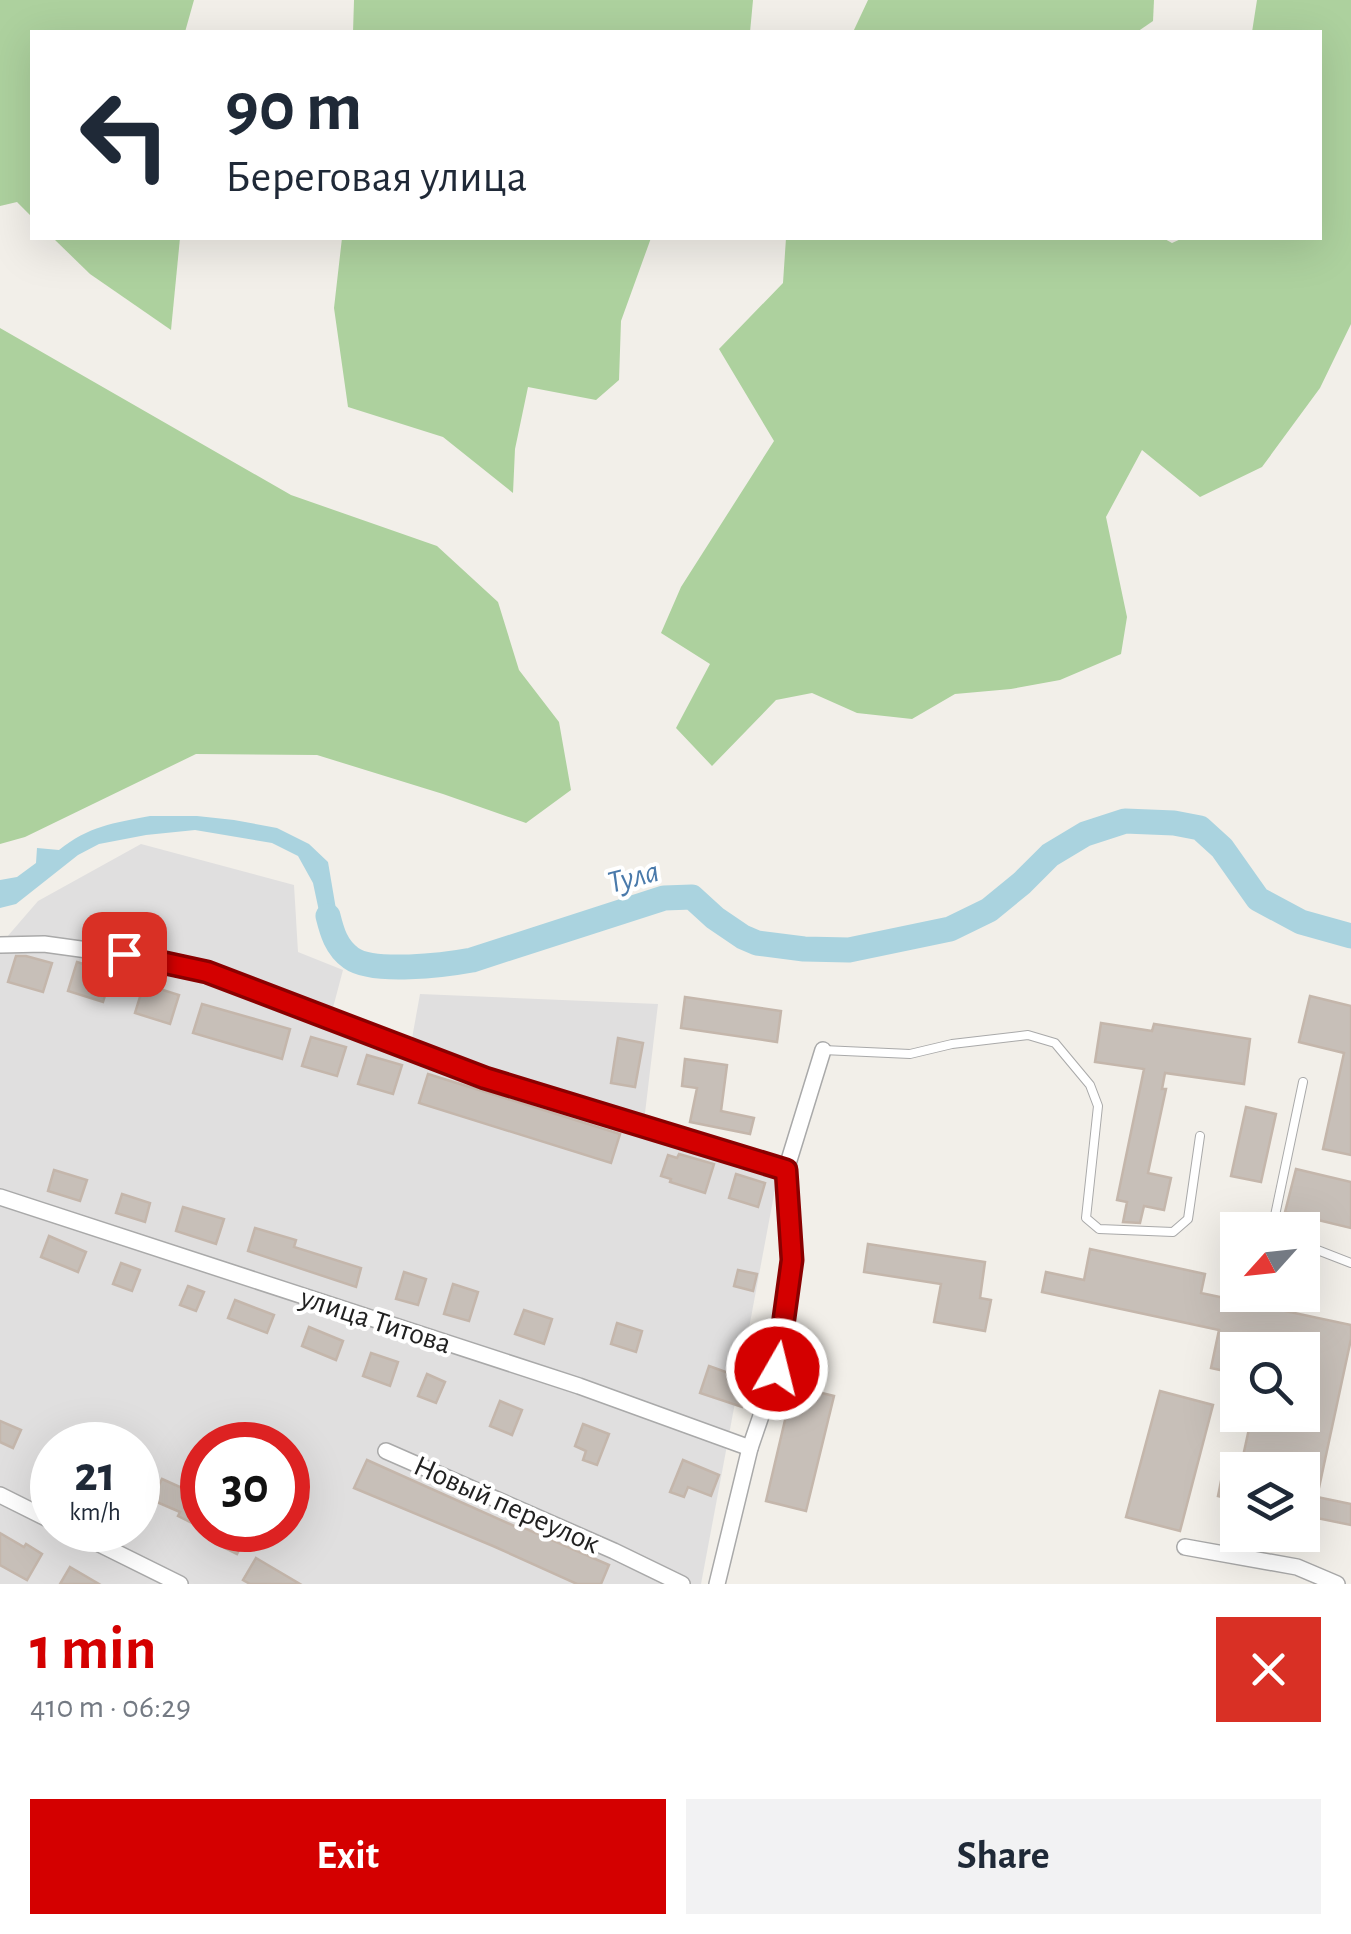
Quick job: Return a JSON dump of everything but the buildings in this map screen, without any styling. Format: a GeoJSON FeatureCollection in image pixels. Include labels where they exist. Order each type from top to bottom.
{"type":"FeatureCollection","features":[{"type":"Feature","properties":{"kind":"street"},"geometry":{"type":"LineString","coordinates":[[0,946],[44,944],[124,954],[207,972],[485,1078],[786,1170]]}},
{"type":"Feature","properties":{"kind":"street"},"geometry":{"type":"LineString","coordinates":[[718,1584],[750,1448],[777,1369],[792,1260],[786,1170],[823,1050]]}},
{"type":"Feature","properties":{"kind":"street","name":"улица Титова"},"geometry":{"type":"LineString","coordinates":[[0,1197],[579,1386],[750,1448]]}},
{"type":"Feature","properties":{"kind":"street","name":"Новый переулок"},"geometry":{"type":"LineString","coordinates":[[386,1451],[682,1584]]}},
{"type":"Feature","properties":{"kind":"street"},"geometry":{"type":"LineString","coordinates":[[0,1495],[30,1510]]}},
{"type":"Feature","properties":{"kind":"street"},"geometry":{"type":"LineString","coordinates":[[1184,1547],[1296,1567],[1337,1584]]}},
{"type":"Feature","properties":{"kind":"street"},"geometry":{"type":"LineString","coordinates":[[115,1552],[180,1584]]}},
{"type":"Feature","properties":{"kind":"lane"},"geometry":{"type":"LineString","coordinates":[[823,1050],[910,1054],[952,1044],[1028,1035],[1055,1043],[1090,1085],[1098,1106],[1086,1218],[1099,1229],[1174,1232],[1188,1219],[1200,1136]]}},
{"type":"Feature","properties":{"kind":"lane"},"geometry":{"type":"LineString","coordinates":[[1275,1212],[1303,1082]]}},
{"type":"Feature","properties":{"kind":"lane"},"geometry":{"type":"LineString","coordinates":[[1320,1251],[1351,1263]]}},
{"type":"Feature","properties":{"kind":"shaded area"},"geometry":{"type":"Polygon","coordinates":[[[141,844],[294,885],[298,952],[343,970],[330,1019],[411,1044],[420,994],[658,1004],[643,1130],[779,1168],[701,1584],[0,1584],[0,945],[38,901],[141,844]]]}},
{"type":"Feature","properties":{"kind":"green space"},"geometry":{"type":"Polygon","coordinates":[[[0,0],[194,0],[186,30],[30,30],[30,215],[17,202],[0,206],[0,0]]]}},
{"type":"Feature","properties":{"kind":"green space"},"geometry":{"type":"Polygon","coordinates":[[[354,0],[753,0],[750,30],[353,30],[354,0]]]}},
{"type":"Feature","properties":{"kind":"green space"},"geometry":{"type":"Polygon","coordinates":[[[868,0],[1154,0],[1153,21],[1140,30],[854,30],[868,0]]]}},
{"type":"Feature","properties":{"kind":"green space"},"geometry":{"type":"Polygon","coordinates":[[[1257,0],[1351,0],[1351,324],[1320,388],[1262,467],[1200,497],[1142,450],[1106,517],[1127,617],[1121,654],[1060,680],[955,694],[912,719],[857,713],[812,693],[776,700],[712,766],[676,728],[710,664],[661,633],[681,587],[774,441],[719,349],[783,283],[786,240],[1172,243],[1322,240],[1322,30],[1252,30],[1257,0]]]}},
{"type":"Feature","properties":{"kind":"green space"},"geometry":{"type":"Polygon","coordinates":[[[55,240],[180,240],[171,330],[90,274],[55,240]]]}},
{"type":"Feature","properties":{"kind":"green space"},"geometry":{"type":"Polygon","coordinates":[[[342,240],[650,240],[621,321],[619,380],[596,400],[528,387],[515,449],[513,493],[443,437],[348,407],[334,308],[342,240]]]}},
{"type":"Feature","properties":{"kind":"green space"},"geometry":{"type":"Polygon","coordinates":[[[0,328],[291,495],[437,546],[498,602],[519,670],[559,722],[571,790],[526,823],[317,755],[196,754],[25,837],[0,844],[0,328]]]}},
{"type":"Feature","properties":{"kind":"water"},"geometry":{"type":"Polygon","coordinates":[[[150,816],[234,820],[277,828],[309,844],[328,862],[343,939],[333,950],[326,944],[313,883],[298,856],[272,843],[195,830],[99,844],[78,855],[16,904],[0,908],[0,880],[17,877],[36,863],[37,848],[59,850],[91,831],[150,816]]]}},
{"type":"Feature","properties":{"kind":"waterway","name":"Тула"},"geometry":{"type":"LineString","coordinates":[[328,916],[346,954],[375,966],[428,966],[472,960],[664,898],[692,897],[715,918],[757,943],[849,950],[950,929],[989,910],[1050,855],[1085,834],[1125,821],[1200,828],[1222,848],[1258,899],[1301,922],[1351,936]]}},
{"type":"Feature","properties":{"kind":"route"},"geometry":{"type":"LineString","coordinates":[[124,954],[207,972],[485,1078],[786,1170],[792,1260],[777,1369]]}}]}
